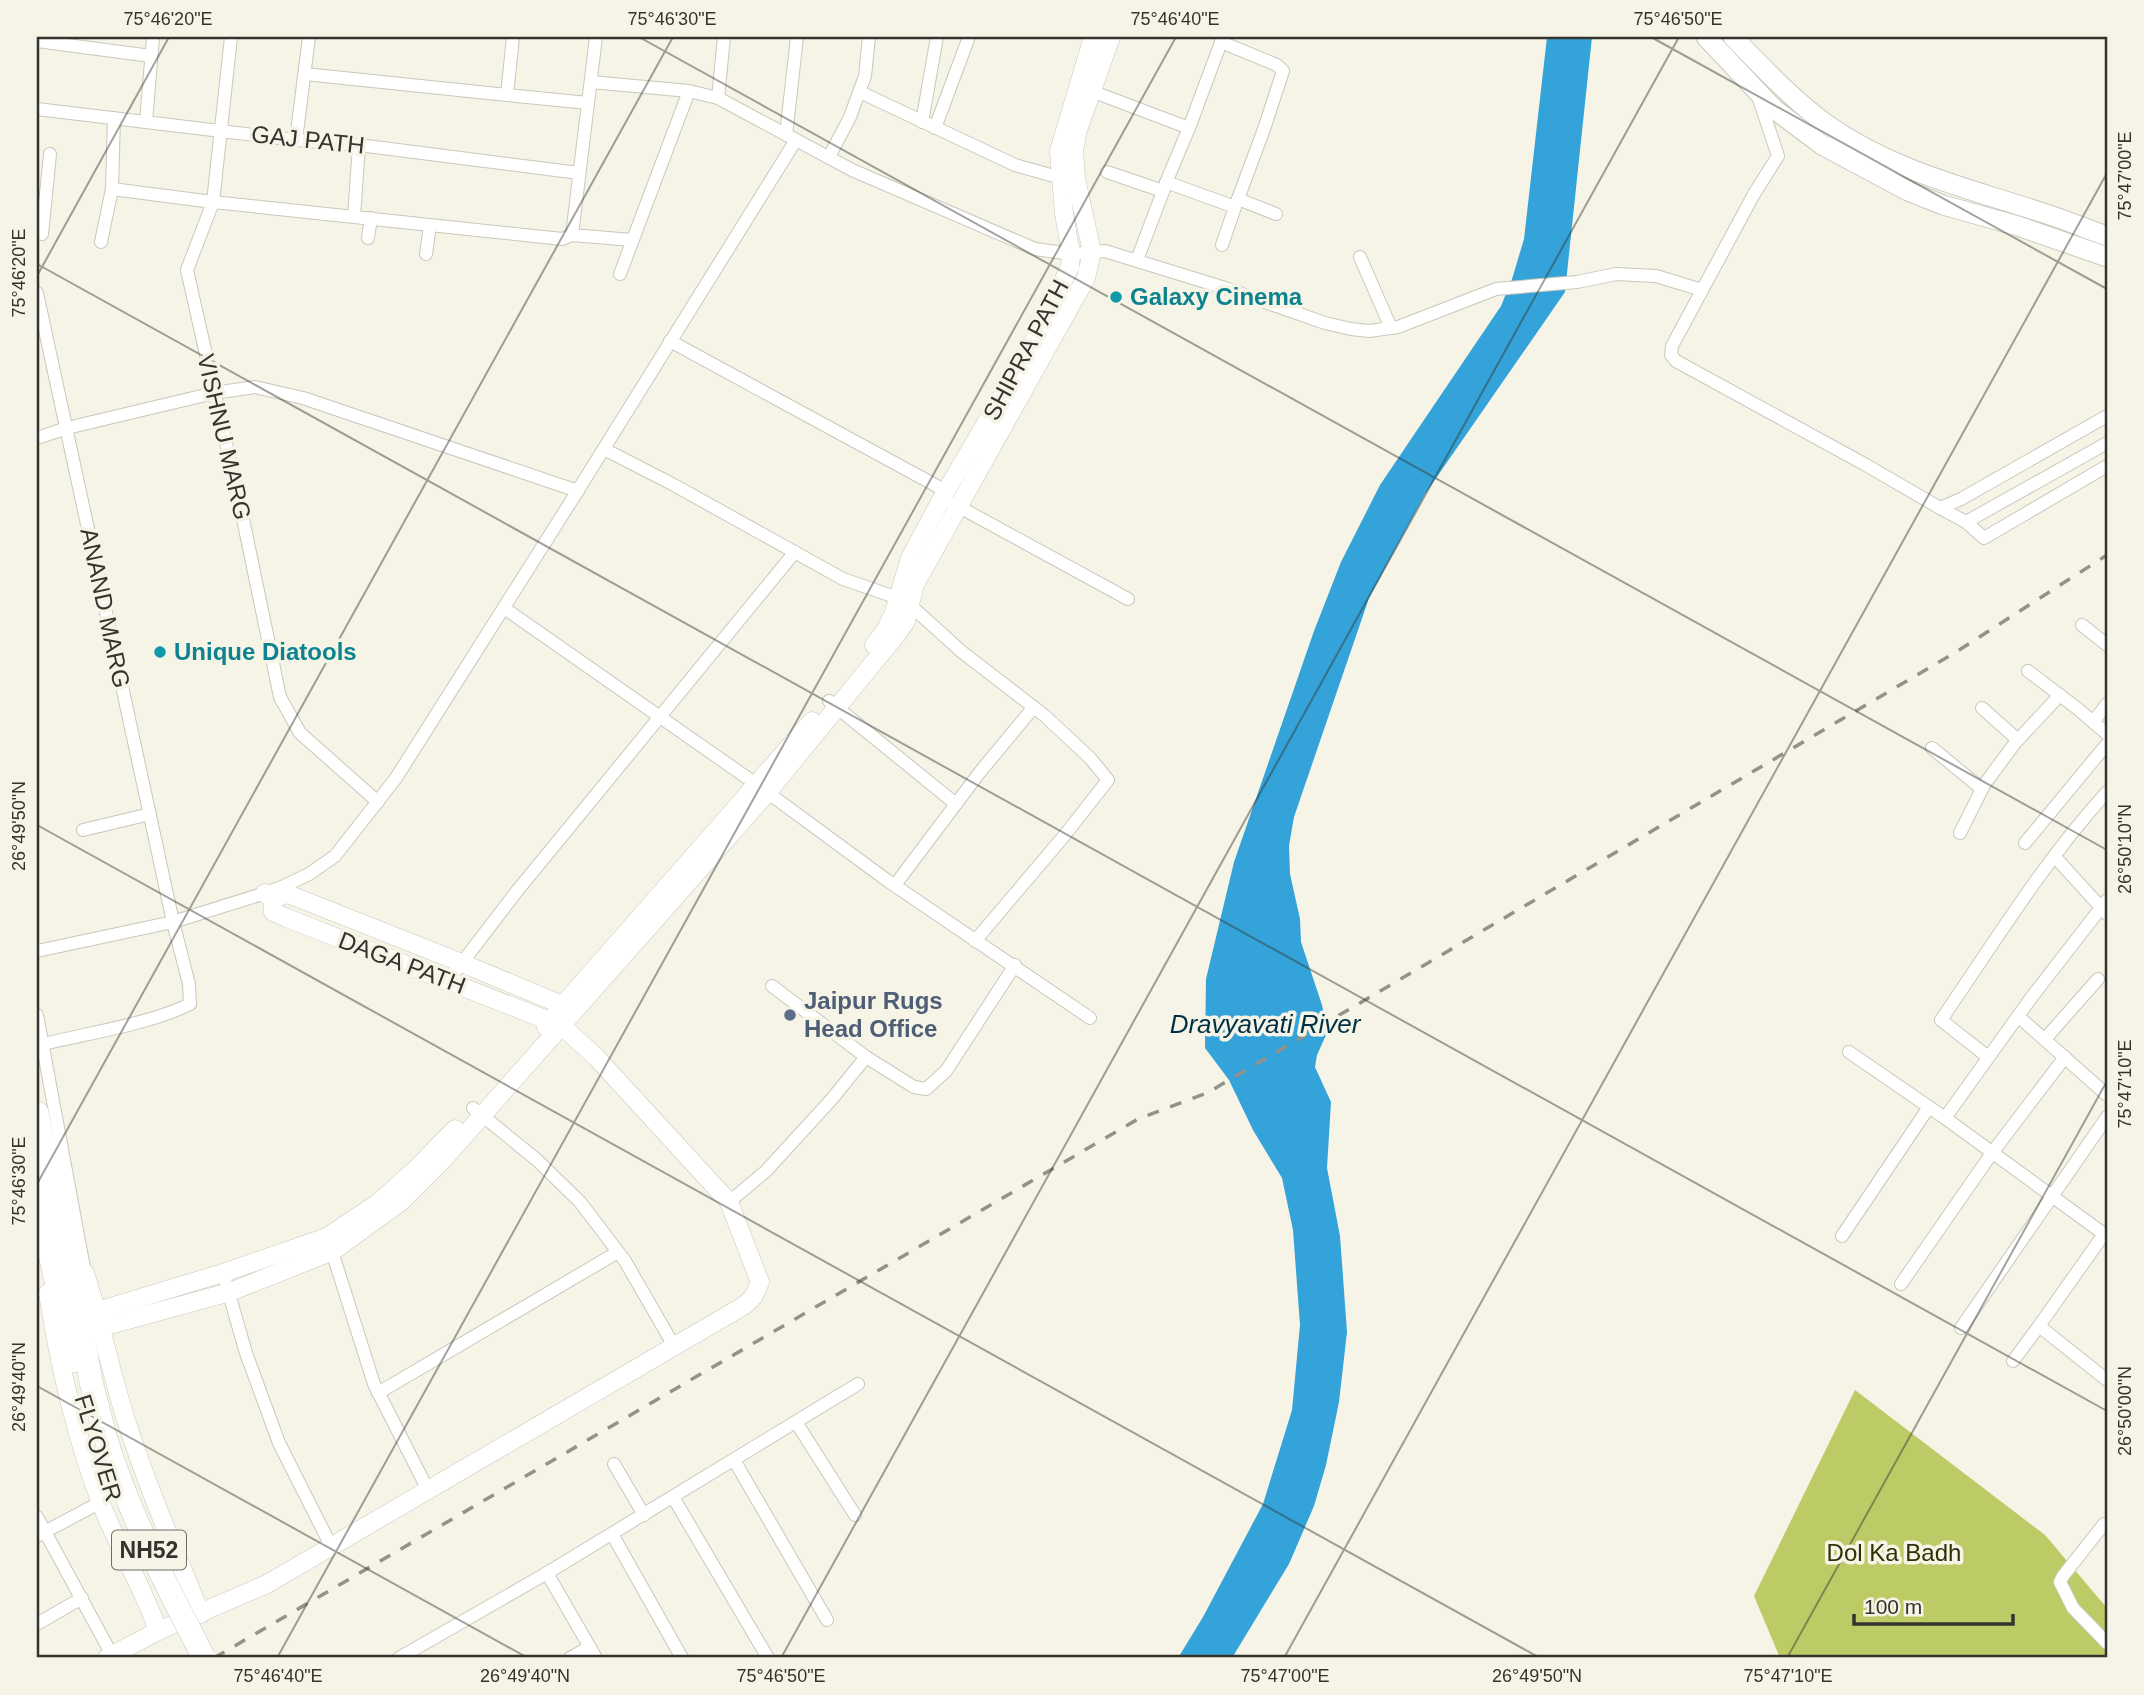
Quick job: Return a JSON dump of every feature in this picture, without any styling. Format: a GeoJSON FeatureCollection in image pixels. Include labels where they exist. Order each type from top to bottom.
{"type":"FeatureCollection","features":[{"type":"Feature","properties":{"kind":"highway","name":"NH52"},"geometry":{"type":"LineString","coordinates":[[37,1113],[69,1269]]}},
{"type":"Feature","properties":{"kind":"highway","name":"NH52"},"geometry":{"type":"LineString","coordinates":[[37,1193],[69,1269]]}},
{"type":"Feature","properties":{"kind":"highway","name":"FLYOVER"},"geometry":{"type":"LineString","coordinates":[[69,1269],[91,1382],[106,1483],[136,1554],[189,1658]]}},
{"type":"Feature","properties":{"kind":"highway","name":"FLYOVER"},"geometry":{"type":"LineString","coordinates":[[99,1440],[118,1477],[147,1547],[205,1658]]}},
{"type":"Feature","properties":{"kind":"main road"},"geometry":{"type":"LineString","coordinates":[[1706,37],[1774,109],[1822,145],[1908,191],[1943,205],[2018,226],[2107,257]]}},
{"type":"Feature","properties":{"kind":"main road"},"geometry":{"type":"LineString","coordinates":[[1733,37],[1785,90],[1826,124],[1886,159],[1922,175],[2039,211],[2107,236]]}},
{"type":"Feature","properties":{"kind":"street"},"geometry":{"type":"LineString","coordinates":[[146,122],[153,37]]}},
{"type":"Feature","properties":{"kind":"street","name":"VISHNU MARG"},"geometry":{"type":"LineString","coordinates":[[231,37],[213,202],[187,270],[280,697],[300,733],[378,802]]}},
{"type":"Feature","properties":{"kind":"street"},"geometry":{"type":"LineString","coordinates":[[296,140],[309,37]]}},
{"type":"Feature","properties":{"kind":"street"},"geometry":{"type":"LineString","coordinates":[[507,95],[513,37]]}},
{"type":"Feature","properties":{"kind":"street"},"geometry":{"type":"LineString","coordinates":[[572,235],[596,37]]}},
{"type":"Feature","properties":{"kind":"street"},"geometry":{"type":"LineString","coordinates":[[718,98],[724,37]]}},
{"type":"Feature","properties":{"kind":"street"},"geometry":{"type":"LineString","coordinates":[[268,896],[309,874],[335,856],[378,802],[396,778],[604,449],[791,138],[797,37]]}},
{"type":"Feature","properties":{"kind":"street"},"geometry":{"type":"LineString","coordinates":[[829,158],[860,92],[865,76],[869,37]]}},
{"type":"Feature","properties":{"kind":"street"},"geometry":{"type":"LineString","coordinates":[[928,125],[937,37]]}},
{"type":"Feature","properties":{"kind":"street"},"geometry":{"type":"LineString","coordinates":[[928,125],[969,37]]}},
{"type":"Feature","properties":{"kind":"street","name":"SHIPRA PATH"},"geometry":{"type":"LineString","coordinates":[[904,602],[910,558],[1030,349],[1070,267],[1071,254],[1064,214],[1059,151],[1086,89],[1093,37]]}},
{"type":"Feature","properties":{"kind":"street"},"geometry":{"type":"LineString","coordinates":[[100,1319],[230,1292],[330,1244],[478,1111],[833,705],[915,584],[1086,278],[1092,252],[1076,179],[1074,149],[1086,89],[1111,37]]}},
{"type":"Feature","properties":{"kind":"street"},"geometry":{"type":"LineString","coordinates":[[1137,260],[1222,39],[1277,65],[1283,71],[1222,245]]}},
{"type":"Feature","properties":{"kind":"street"},"geometry":{"type":"LineString","coordinates":[[37,40],[53,40],[151,56]]}},
{"type":"Feature","properties":{"kind":"street"},"geometry":{"type":"LineString","coordinates":[[305,74],[587,103]]}},
{"type":"Feature","properties":{"kind":"street"},"geometry":{"type":"LineString","coordinates":[[591,82],[689,91],[718,98],[852,170],[1035,248],[1071,254],[1105,251],[1325,323],[1369,331],[1398,327],[1432,313],[1448,310],[1496,289],[1577,282],[1616,274],[1656,276],[1702,290]]}},
{"type":"Feature","properties":{"kind":"street"},"geometry":{"type":"LineString","coordinates":[[1086,89],[1189,128]]}},
{"type":"Feature","properties":{"kind":"street"},"geometry":{"type":"LineString","coordinates":[[1756,90],[1778,156],[1754,194],[1702,290],[1672,346],[1671,355],[1966,522],[1984,538],[2107,466]]}},
{"type":"Feature","properties":{"kind":"street"},"geometry":{"type":"LineString","coordinates":[[620,274],[689,91]]}},
{"type":"Feature","properties":{"kind":"street"},"geometry":{"type":"LineString","coordinates":[[860,92],[1015,165],[1061,178]]}},
{"type":"Feature","properties":{"kind":"street","name":"GAJ PATH"},"geometry":{"type":"LineString","coordinates":[[37,109],[579,173]]}},
{"type":"Feature","properties":{"kind":"street"},"geometry":{"type":"LineString","coordinates":[[101,242],[111,188],[114,118]]}},
{"type":"Feature","properties":{"kind":"street"},"geometry":{"type":"LineString","coordinates":[[354,216],[359,145]]}},
{"type":"Feature","properties":{"kind":"street"},"geometry":{"type":"LineString","coordinates":[[42,233],[42,182],[50,154]]}},
{"type":"Feature","properties":{"kind":"street"},"geometry":{"type":"LineString","coordinates":[[1107,172],[1276,214]]}},
{"type":"Feature","properties":{"kind":"street"},"geometry":{"type":"LineString","coordinates":[[111,188],[213,202],[562,239],[572,235],[632,240]]}},
{"type":"Feature","properties":{"kind":"street"},"geometry":{"type":"LineString","coordinates":[[368,237],[371,218]]}},
{"type":"Feature","properties":{"kind":"street"},"geometry":{"type":"LineString","coordinates":[[426,254],[430,225]]}},
{"type":"Feature","properties":{"kind":"street"},"geometry":{"type":"LineString","coordinates":[[1360,257],[1391,328]]}},
{"type":"Feature","properties":{"kind":"street","name":"ANAND MARG"},"geometry":{"type":"LineString","coordinates":[[37,293],[173,922],[190,984],[190,1004],[178,1010],[44,1044]]}},
{"type":"Feature","properties":{"kind":"street"},"geometry":{"type":"LineString","coordinates":[[670,341],[945,494],[959,507],[1128,599]]}},
{"type":"Feature","properties":{"kind":"street"},"geometry":{"type":"LineString","coordinates":[[37,438],[67,428],[214,393],[255,387],[303,398],[578,491]]}},
{"type":"Feature","properties":{"kind":"street"},"geometry":{"type":"LineString","coordinates":[[1940,508],[1962,499],[2107,416]]}},
{"type":"Feature","properties":{"kind":"street"},"geometry":{"type":"LineString","coordinates":[[1966,522],[2107,443]]}},
{"type":"Feature","properties":{"kind":"street"},"geometry":{"type":"LineString","coordinates":[[604,449],[843,579],[904,602],[1034,708],[1090,758],[1108,780],[975,940]]}},
{"type":"Feature","properties":{"kind":"street"},"geometry":{"type":"LineString","coordinates":[[448,981],[517,891],[795,552]]}},
{"type":"Feature","properties":{"kind":"street"},"geometry":{"type":"LineString","coordinates":[[504,608],[762,788],[895,885],[1090,1018]]}},
{"type":"Feature","properties":{"kind":"street"},"geometry":{"type":"LineString","coordinates":[[2082,625],[2107,645]]}},
{"type":"Feature","properties":{"kind":"street"},"geometry":{"type":"LineString","coordinates":[[2028,671],[2107,734]]}},
{"type":"Feature","properties":{"kind":"street"},"geometry":{"type":"LineString","coordinates":[[1960,833],[1982,789],[2018,740],[2060,695]]}},
{"type":"Feature","properties":{"kind":"street"},"geometry":{"type":"LineString","coordinates":[[2093,722],[2107,704]]}},
{"type":"Feature","properties":{"kind":"street"},"geometry":{"type":"LineString","coordinates":[[833,705],[956,804]]}},
{"type":"Feature","properties":{"kind":"street"},"geometry":{"type":"LineString","coordinates":[[895,885],[1034,708]]}},
{"type":"Feature","properties":{"kind":"street"},"geometry":{"type":"LineString","coordinates":[[1982,708],[2018,740]]}},
{"type":"Feature","properties":{"kind":"street"},"geometry":{"type":"LineString","coordinates":[[2025,843],[2107,744]]}},
{"type":"Feature","properties":{"kind":"street"},"geometry":{"type":"LineString","coordinates":[[1932,748],[1982,789]]}},
{"type":"Feature","properties":{"kind":"street"},"geometry":{"type":"LineString","coordinates":[[1988,1058],[1941,1020],[2055,857],[2085,816],[2107,792]]}},
{"type":"Feature","properties":{"kind":"street"},"geometry":{"type":"LineString","coordinates":[[83,830],[150,814]]}},
{"type":"Feature","properties":{"kind":"street"},"geometry":{"type":"LineString","coordinates":[[1945,1118],[2018,1016],[2105,907],[2055,857]]}},
{"type":"Feature","properties":{"kind":"street"},"geometry":{"type":"LineString","coordinates":[[37,951],[173,922],[268,896],[288,894],[569,1008]]}},
{"type":"Feature","properties":{"kind":"street","name":"DAGA PATH"},"geometry":{"type":"LineString","coordinates":[[268,896],[273,912],[557,1023]]}},
{"type":"Feature","properties":{"kind":"street"},"geometry":{"type":"LineString","coordinates":[[772,986],[866,1057],[914,1087],[926,1089],[946,1071],[1015,965]]}},
{"type":"Feature","properties":{"kind":"street"},"geometry":{"type":"LineString","coordinates":[[2045,1039],[2098,979]]}},
{"type":"Feature","properties":{"kind":"street"},"geometry":{"type":"LineString","coordinates":[[37,1015],[44,1044],[69,1269],[100,1319],[127,1422],[201,1614]]}},
{"type":"Feature","properties":{"kind":"street"},"geometry":{"type":"LineString","coordinates":[[2018,1016],[2107,1095]]}},
{"type":"Feature","properties":{"kind":"street"},"geometry":{"type":"LineString","coordinates":[[37,1517],[41,1534],[82,1598],[110,1657],[159,1631],[267,1584],[332,1548],[744,1305],[754,1296],[760,1282],[729,1202],[596,1058],[557,1023]]}},
{"type":"Feature","properties":{"kind":"street"},"geometry":{"type":"LineString","coordinates":[[1849,1052],[2106,1232],[2013,1361]]}},
{"type":"Feature","properties":{"kind":"street"},"geometry":{"type":"LineString","coordinates":[[729,1202],[766,1171],[866,1057]]}},
{"type":"Feature","properties":{"kind":"street"},"geometry":{"type":"LineString","coordinates":[[1901,1284],[1992,1153],[2065,1057]]}},
{"type":"Feature","properties":{"kind":"street"},"geometry":{"type":"LineString","coordinates":[[1842,1236],[1929,1107]]}},
{"type":"Feature","properties":{"kind":"street"},"geometry":{"type":"LineString","coordinates":[[478,1111],[537,1160],[580,1202],[618,1252],[674,1346]]}},
{"type":"Feature","properties":{"kind":"street"},"geometry":{"type":"LineString","coordinates":[[1961,1328],[2107,1117]]}},
{"type":"Feature","properties":{"kind":"street"},"geometry":{"type":"LineString","coordinates":[[100,1319],[223,1273],[330,1244]]}},
{"type":"Feature","properties":{"kind":"street"},"geometry":{"type":"LineString","coordinates":[[330,1244],[374,1384],[428,1490]]}},
{"type":"Feature","properties":{"kind":"street"},"geometry":{"type":"LineString","coordinates":[[378,1393],[618,1252]]}},
{"type":"Feature","properties":{"kind":"street"},"geometry":{"type":"LineString","coordinates":[[69,1269],[47,1287],[56,1345],[77,1431],[101,1502],[159,1631]]}},
{"type":"Feature","properties":{"kind":"street"},"geometry":{"type":"LineString","coordinates":[[223,1273],[246,1353],[279,1443],[332,1548]]}},
{"type":"Feature","properties":{"kind":"street"},"geometry":{"type":"LineString","coordinates":[[2039,1326],[2107,1380]]}},
{"type":"Feature","properties":{"kind":"street"},"geometry":{"type":"LineString","coordinates":[[399,1658],[547,1573],[858,1384]]}},
{"type":"Feature","properties":{"kind":"street"},"geometry":{"type":"LineString","coordinates":[[796,1422],[855,1515]]}},
{"type":"Feature","properties":{"kind":"street"},"geometry":{"type":"LineString","coordinates":[[734,1460],[827,1620]]}},
{"type":"Feature","properties":{"kind":"street"},"geometry":{"type":"LineString","coordinates":[[614,1464],[644,1515]]}},
{"type":"Feature","properties":{"kind":"street"},"geometry":{"type":"LineString","coordinates":[[673,1497],[768,1658]]}},
{"type":"Feature","properties":{"kind":"street"},"geometry":{"type":"LineString","coordinates":[[41,1534],[101,1502]]}},
{"type":"Feature","properties":{"kind":"street"},"geometry":{"type":"LineString","coordinates":[[2106,1523],[2060,1582],[2073,1608],[2107,1643]]}},
{"type":"Feature","properties":{"kind":"street"},"geometry":{"type":"LineString","coordinates":[[612,1534],[682,1658]]}},
{"type":"Feature","properties":{"kind":"street"},"geometry":{"type":"LineString","coordinates":[[547,1573],[593,1653],[570,1658]]}},
{"type":"Feature","properties":{"kind":"street"},"geometry":{"type":"LineString","coordinates":[[37,1624],[82,1598]]}},
{"type":"Feature","properties":{"kind":"green space","name":"Dol Ka Badh"},"geometry":{"type":"Polygon","coordinates":[[[1855,1390],[2045,1535],[2107,1608],[2107,1658],[1780,1658],[1754,1596],[1855,1390]]]}},
{"type":"Feature","properties":{"kind":"water","name":"Dravyavati River"},"geometry":{"type":"Polygon","coordinates":[[[1547,37],[1592,37],[1565,292],[1425,494],[1369,598],[1294,817],[1289,846],[1290,874],[1300,919],[1301,942],[1326,1023],[1326,1035],[1315,1067],[1331,1102],[1327,1168],[1340,1236],[1347,1332],[1339,1402],[1326,1465],[1314,1506],[1289,1564],[1232,1658],[1178,1658],[1263,1504],[1292,1410],[1300,1325],[1293,1230],[1282,1178],[1253,1130],[1229,1080],[1205,1048],[1206,979],[1234,862],[1314,631],[1341,562],[1380,485],[1501,306],[1512,279],[1524,239],[1547,37]]]}},
{"type":"Feature","properties":{"kind":"railway"},"geometry":{"type":"LineString","coordinates":[[214,1658],[1138,1119],[1207,1093],[1956,652],[2107,555]]}},
{"type":"Feature","properties":{"kind":"place","name":"Galaxy Cinema"},"geometry":{"type":"Point","coordinates":[1116,297]}},
{"type":"Feature","properties":{"kind":"place","name":"Unique Diatools"},"geometry":{"type":"Point","coordinates":[160,652]}},
{"type":"Feature","properties":{"kind":"place","name":"Jaipur Rugs Head Office"},"geometry":{"type":"Point","coordinates":[790,1015]}}]}
